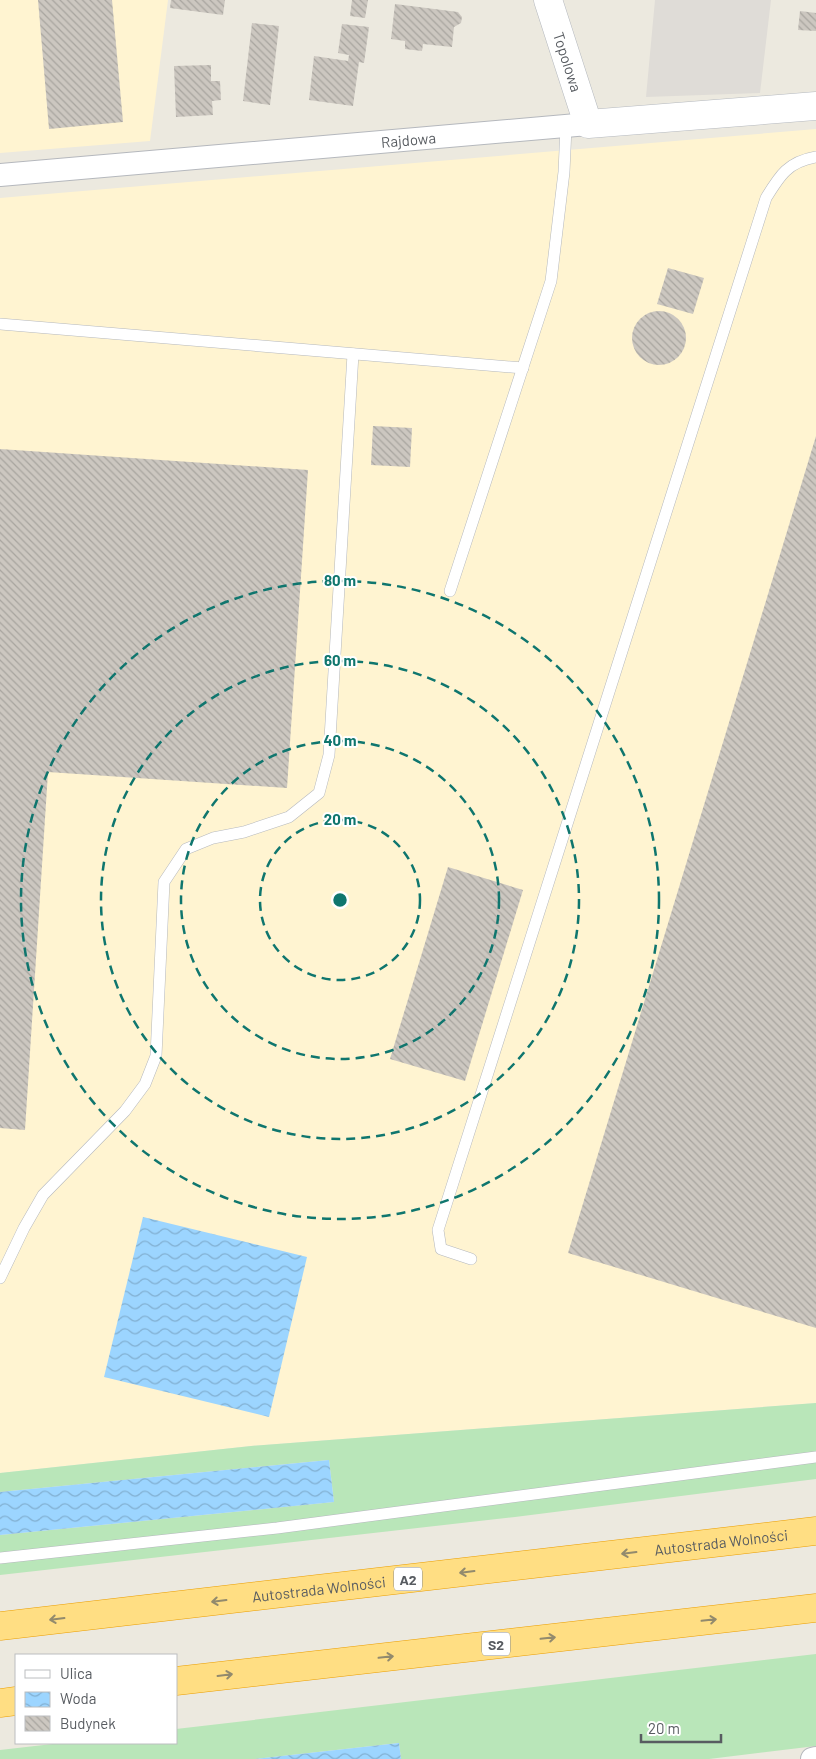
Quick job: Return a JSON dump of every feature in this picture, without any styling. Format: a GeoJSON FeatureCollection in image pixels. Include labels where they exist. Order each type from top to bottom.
{"type":"FeatureCollection","features":[{"type":"Feature","properties":{"kind":"highway","name":"Autostrada Wolności"},"geometry":{"type":"LineString","coordinates":[[0,1626],[816,1532]]}},
{"type":"Feature","properties":{"kind":"highway","name":"S2"},"geometry":{"type":"LineString","coordinates":[[178,1681],[816,1608]]}},
{"type":"Feature","properties":{"kind":"highway"},"geometry":{"type":"LineString","coordinates":[[0,1703],[15,1701]]}},
{"type":"Feature","properties":{"kind":"street","name":"Topolowa"},"geometry":{"type":"LineString","coordinates":[[548,0],[577,126]]}},
{"type":"Feature","properties":{"kind":"street","name":"Rajdowa"},"geometry":{"type":"LineString","coordinates":[[0,175],[816,106]]}},
{"type":"Feature","properties":{"kind":"street"},"geometry":{"type":"LineString","coordinates":[[812,1759],[816,1758]]}},
{"type":"Feature","properties":{"kind":"lane"},"geometry":{"type":"LineString","coordinates":[[450,591],[551,281],[564,172],[577,126]]}},
{"type":"Feature","properties":{"kind":"lane"},"geometry":{"type":"LineString","coordinates":[[470,1259],[441,1249],[438,1230],[766,198],[778,178],[788,168],[804,159],[816,157]]}},
{"type":"Feature","properties":{"kind":"lane"},"geometry":{"type":"LineString","coordinates":[[0,324],[523,368]]}},
{"type":"Feature","properties":{"kind":"lane"},"geometry":{"type":"LineString","coordinates":[[0,1278],[24,1228],[43,1195],[125,1112],[145,1084],[156,1056],[164,882],[186,849],[213,838],[244,832],[289,817],[320,793],[329,756],[353,354]]}},
{"type":"Feature","properties":{"kind":"lane"},"geometry":{"type":"LineString","coordinates":[[0,1558],[277,1528],[816,1457]]}},
{"type":"Feature","properties":{"kind":"shaded area"},"geometry":{"type":"Polygon","coordinates":[[[0,0],[168,0],[150,141],[0,153],[0,0]]]}},
{"type":"Feature","properties":{"kind":"shaded area"},"geometry":{"type":"Polygon","coordinates":[[[655,0],[771,0],[760,93],[646,97],[655,0]]]}},
{"type":"Feature","properties":{"kind":"shaded area"},"geometry":{"type":"Polygon","coordinates":[[[816,129],[816,1403],[251,1446],[0,1473],[0,198],[816,129]]]}},
{"type":"Feature","properties":{"kind":"green space"},"geometry":{"type":"Polygon","coordinates":[[[816,1403],[816,1479],[515,1517],[0,1575],[0,1535],[334,1502],[329,1460],[0,1492],[0,1473],[251,1446],[816,1403]]]}},
{"type":"Feature","properties":{"kind":"green space"},"geometry":{"type":"Polygon","coordinates":[[[816,1654],[816,1746],[709,1759],[401,1759],[399,1743],[255,1759],[0,1759],[0,1750],[52,1744],[178,1744],[178,1729],[816,1654]]]}},
{"type":"Feature","properties":{"kind":"water"},"geometry":{"type":"Polygon","coordinates":[[[143,1217],[307,1257],[269,1417],[104,1377],[143,1217]]]}},
{"type":"Feature","properties":{"kind":"water"},"geometry":{"type":"Polygon","coordinates":[[[329,1460],[334,1502],[0,1535],[0,1492],[329,1460]]]}},
{"type":"Feature","properties":{"kind":"water"},"geometry":{"type":"Polygon","coordinates":[[[399,1743],[401,1759],[255,1759],[399,1743]]]}},
{"type":"Feature","properties":{"kind":"building"},"geometry":{"type":"Polygon","coordinates":[[[38,0],[112,0],[123,122],[49,129],[38,0]]]}},
{"type":"Feature","properties":{"kind":"building"},"geometry":{"type":"Polygon","coordinates":[[[171,0],[225,0],[223,15],[170,8],[171,0]]]}},
{"type":"Feature","properties":{"kind":"building"},"geometry":{"type":"Polygon","coordinates":[[[352,0],[368,0],[365,18],[350,16],[352,0]]]}},
{"type":"Feature","properties":{"kind":"building"},"geometry":{"type":"Polygon","coordinates":[[[395,4],[458,12],[462,17],[461,23],[454,27],[452,47],[423,44],[422,51],[405,49],[405,41],[391,39],[395,4]]]}},
{"type":"Feature","properties":{"kind":"building"},"geometry":{"type":"Polygon","coordinates":[[[800,11],[816,13],[816,31],[798,30],[800,11]]]}},
{"type":"Feature","properties":{"kind":"building"},"geometry":{"type":"Polygon","coordinates":[[[252,23],[279,26],[270,105],[243,101],[252,23]]]}},
{"type":"Feature","properties":{"kind":"building"},"geometry":{"type":"Polygon","coordinates":[[[342,24],[369,27],[364,63],[359,62],[353,106],[309,100],[314,56],[348,61],[349,55],[338,53],[342,24]]]}},
{"type":"Feature","properties":{"kind":"building"},"geometry":{"type":"Polygon","coordinates":[[[211,65],[211,81],[220,81],[221,100],[212,101],[213,115],[176,117],[174,66],[211,65]]]}},
{"type":"Feature","properties":{"kind":"building"},"geometry":{"type":"Polygon","coordinates":[[[668,268],[704,278],[693,314],[657,304],[668,268]]]}},
{"type":"Feature","properties":{"kind":"building"},"geometry":{"type":"Polygon","coordinates":[[[659,311],[669,313],[678,319],[684,328],[686,338],[684,348],[678,357],[669,363],[659,365],[649,363],[640,357],[634,348],[632,338],[634,328],[640,319],[649,313],[659,311]]]}},
{"type":"Feature","properties":{"kind":"building"},"geometry":{"type":"Polygon","coordinates":[[[373,426],[412,428],[410,467],[371,465],[373,426]]]}},
{"type":"Feature","properties":{"kind":"building"},"geometry":{"type":"Polygon","coordinates":[[[816,436],[816,1328],[568,1253],[816,436]]]}},
{"type":"Feature","properties":{"kind":"building"},"geometry":{"type":"Polygon","coordinates":[[[0,449],[308,470],[287,788],[48,772],[25,1130],[0,1128],[0,449]]]}},
{"type":"Feature","properties":{"kind":"building"},"geometry":{"type":"Polygon","coordinates":[[[448,867],[523,890],[465,1081],[390,1059],[448,867]]]}}]}
